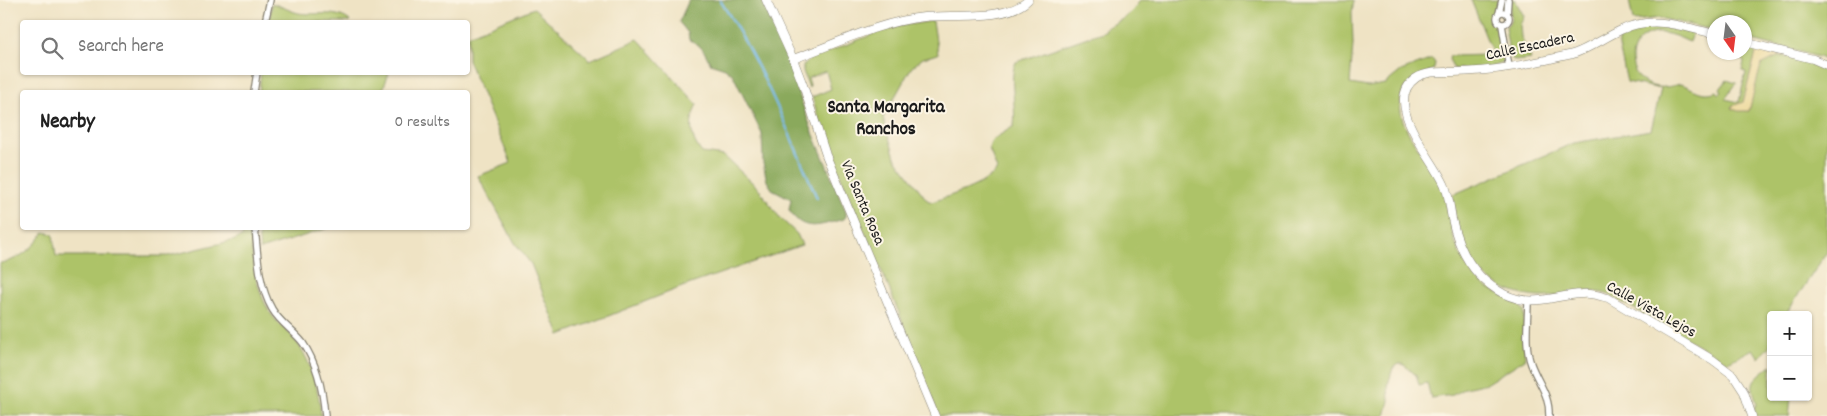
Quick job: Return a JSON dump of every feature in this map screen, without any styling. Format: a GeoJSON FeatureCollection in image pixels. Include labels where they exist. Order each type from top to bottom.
{"type":"FeatureCollection","features":[{"type":"Feature","properties":{"kind":"street"},"geometry":{"type":"LineString","coordinates":[[265,20],[270,0]]}},
{"type":"Feature","properties":{"kind":"street","name":"Via Santa Rosa"},"geometry":{"type":"LineString","coordinates":[[766,0],[793,59],[826,155],[934,416]]}},
{"type":"Feature","properties":{"kind":"street"},"geometry":{"type":"LineString","coordinates":[[793,59],[892,23],[926,17],[1000,13],[1019,7],[1028,0]]}},
{"type":"Feature","properties":{"kind":"street"},"geometry":{"type":"LineString","coordinates":[[1502,0],[1496,20],[1499,24],[1506,24],[1509,20],[1507,14],[1508,0]]}},
{"type":"Feature","properties":{"kind":"street"},"geometry":{"type":"LineString","coordinates":[[1499,13],[1507,14]]}},
{"type":"Feature","properties":{"kind":"street","name":"Calle Escadera"},"geometry":{"type":"LineString","coordinates":[[1408,87],[1415,79],[1433,72],[1479,72],[1573,54],[1585,50],[1620,30],[1641,23],[1665,23],[1707,32]]}},
{"type":"Feature","properties":{"kind":"street"},"geometry":{"type":"LineString","coordinates":[[1502,24],[1509,67]]}},
{"type":"Feature","properties":{"kind":"street"},"geometry":{"type":"LineString","coordinates":[[1752,44],[1813,59],[1827,65]]}},
{"type":"Feature","properties":{"kind":"street"},"geometry":{"type":"LineString","coordinates":[[254,90],[257,75]]}},
{"type":"Feature","properties":{"kind":"street","name":"Calle Vista Lejos"},"geometry":{"type":"LineString","coordinates":[[1408,87],[1404,97],[1408,120],[1418,141],[1432,161],[1445,186],[1456,236],[1468,263],[1483,280],[1505,294],[1528,301],[1581,294],[1594,294],[1608,298],[1714,360],[1733,375],[1744,392],[1752,416]]}},
{"type":"Feature","properties":{"kind":"street"},"geometry":{"type":"LineString","coordinates":[[254,230],[264,291],[273,311],[303,343],[319,378],[325,416]]}},
{"type":"Feature","properties":{"kind":"street"},"geometry":{"type":"LineString","coordinates":[[1528,301],[1528,353],[1531,364],[1544,388],[1549,416]]}},
{"type":"Feature","properties":{"kind":"green space"},"geometry":{"type":"Polygon","coordinates":[[[689,0],[762,0],[786,58],[811,128],[846,211],[844,219],[820,225],[806,225],[794,218],[789,210],[791,199],[772,189],[767,181],[763,163],[762,134],[733,75],[725,68],[710,63],[702,49],[689,40],[688,33],[679,22],[689,0]]]}},
{"type":"Feature","properties":{"kind":"green space"},"geometry":{"type":"Polygon","coordinates":[[[1140,0],[1354,0],[1350,84],[1368,87],[1385,84],[1401,71],[1432,59],[1435,63],[1434,69],[1414,79],[1403,91],[1400,108],[1403,119],[1407,130],[1438,179],[1455,241],[1466,265],[1481,283],[1514,302],[1524,311],[1525,359],[1487,383],[1465,388],[1453,395],[1431,398],[1427,383],[1419,385],[1416,375],[1403,364],[1399,364],[1393,368],[1388,384],[1389,401],[1385,416],[939,416],[893,298],[846,190],[812,97],[831,89],[826,71],[808,78],[809,88],[803,66],[810,59],[876,33],[900,26],[933,21],[938,54],[923,58],[911,68],[883,118],[895,157],[927,200],[932,202],[976,185],[992,176],[997,170],[989,148],[992,140],[1014,126],[1013,76],[1016,62],[1105,31],[1106,28],[1130,13],[1140,0]]]}},
{"type":"Feature","properties":{"kind":"green space"},"geometry":{"type":"Polygon","coordinates":[[[1471,0],[1498,0],[1493,19],[1499,28],[1504,60],[1500,64],[1487,68],[1454,69],[1449,59],[1450,56],[1491,55],[1492,52],[1471,0]]]}},
{"type":"Feature","properties":{"kind":"green space"},"geometry":{"type":"Polygon","coordinates":[[[1511,0],[1515,0],[1524,16],[1520,25],[1521,37],[1531,59],[1515,61],[1510,57],[1505,28],[1511,20],[1511,0]]]}},
{"type":"Feature","properties":{"kind":"green space"},"geometry":{"type":"Polygon","coordinates":[[[1629,0],[1827,0],[1827,61],[1819,57],[1752,40],[1752,15],[1707,15],[1707,28],[1659,18],[1633,21],[1629,0]]]}},
{"type":"Feature","properties":{"kind":"green space"},"geometry":{"type":"Polygon","coordinates":[[[272,3],[298,13],[333,14],[348,20],[269,20],[272,3]]]}},
{"type":"Feature","properties":{"kind":"green space"},"geometry":{"type":"Polygon","coordinates":[[[534,8],[590,60],[638,39],[697,104],[692,129],[695,141],[702,153],[724,156],[758,188],[780,218],[797,234],[802,245],[682,287],[560,335],[531,264],[515,243],[478,176],[511,163],[470,65],[470,34],[534,8]]]}},
{"type":"Feature","properties":{"kind":"green space"},"geometry":{"type":"Polygon","coordinates":[[[1658,26],[1691,32],[1692,34],[1689,42],[1661,33],[1651,34],[1642,38],[1636,45],[1632,62],[1639,78],[1647,84],[1666,87],[1680,84],[1706,93],[1717,91],[1719,94],[1722,92],[1720,89],[1727,80],[1736,84],[1725,99],[1739,102],[1746,72],[1742,71],[1743,60],[1752,60],[1752,48],[1757,49],[1743,103],[1732,106],[1749,111],[1757,74],[1767,60],[1775,57],[1793,58],[1812,63],[1827,70],[1827,252],[1788,311],[1767,311],[1767,349],[1759,358],[1753,349],[1728,362],[1610,295],[1600,292],[1584,291],[1534,297],[1511,291],[1491,280],[1474,265],[1459,233],[1452,195],[1574,143],[1651,130],[1661,89],[1627,82],[1617,37],[1633,30],[1658,26]]]}},
{"type":"Feature","properties":{"kind":"green space"},"geometry":{"type":"Polygon","coordinates":[[[261,75],[388,75],[383,90],[259,90],[261,75]]]}},
{"type":"Feature","properties":{"kind":"green space"},"geometry":{"type":"Polygon","coordinates":[[[242,230],[250,230],[257,280],[268,309],[298,343],[308,362],[316,384],[321,416],[0,416],[0,263],[7,262],[25,252],[36,243],[44,232],[53,234],[56,256],[168,256],[235,240],[243,236],[242,230]]]}},
{"type":"Feature","properties":{"kind":"green space"},"geometry":{"type":"Polygon","coordinates":[[[258,230],[322,230],[260,250],[258,230]]]}},
{"type":"Feature","properties":{"kind":"green space"},"geometry":{"type":"Polygon","coordinates":[[[1767,368],[1767,401],[1791,401],[1789,416],[1756,416],[1754,407],[1757,405],[1753,386],[1755,379],[1767,368]]]}},
{"type":"Feature","properties":{"kind":"sand"},"geometry":{"type":"Polygon","coordinates":[[[1757,49],[1785,55],[1761,65],[1749,111],[1738,111],[1731,108],[1743,102],[1757,49]]]}},
{"type":"Feature","properties":{"kind":"waterway"},"geometry":{"type":"LineString","coordinates":[[720,0],[761,72],[817,198]]}},
{"type":"Feature","properties":{"kind":"district","name":"Santa Margarita Ranchos"},"geometry":{"type":"Point","coordinates":[886,119]}}]}
